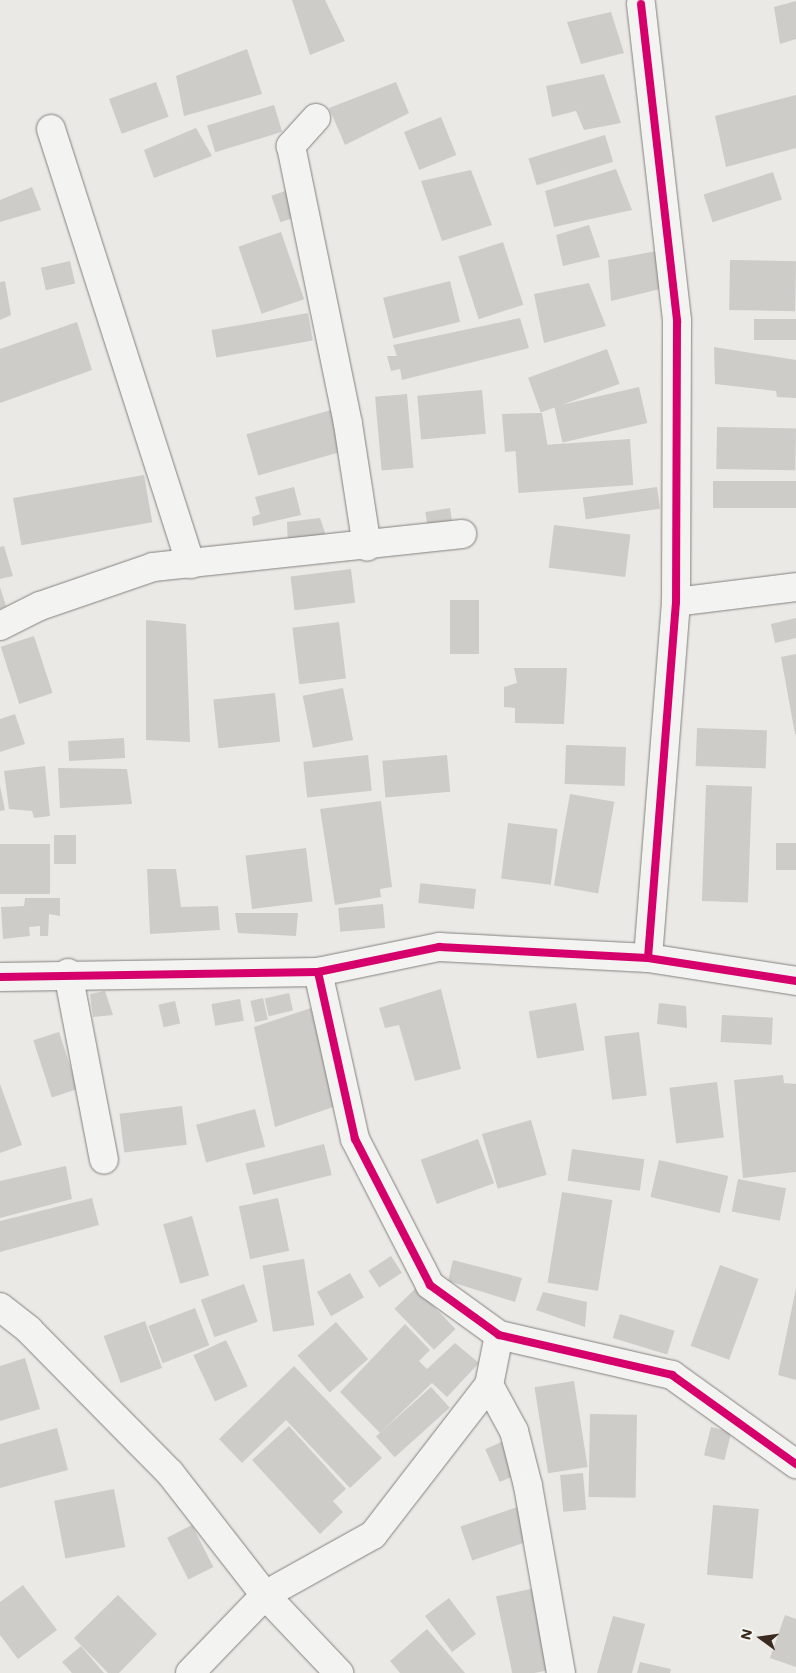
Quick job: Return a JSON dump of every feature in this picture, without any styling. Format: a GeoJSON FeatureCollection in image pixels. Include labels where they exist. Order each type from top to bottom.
{"type":"FeatureCollection","features":[{"type":"Feature","properties":{"kind":"street"},"geometry":{"type":"LineString","coordinates":[[642,4],[677,321],[676,602],[648,958]]}},
{"type":"Feature","properties":{"kind":"street"},"geometry":{"type":"LineString","coordinates":[[316,118],[291,146],[348,424],[367,547]]}},
{"type":"Feature","properties":{"kind":"street"},"geometry":{"type":"LineString","coordinates":[[51,129],[191,564]]}},
{"type":"Feature","properties":{"kind":"street"},"geometry":{"type":"LineString","coordinates":[[0,626],[40,606],[152,567],[367,547],[462,534]]}},
{"type":"Feature","properties":{"kind":"street"},"geometry":{"type":"LineString","coordinates":[[676,602],[796,587]]}},
{"type":"Feature","properties":{"kind":"street"},"geometry":{"type":"LineString","coordinates":[[0,977],[68,973],[318,972],[439,947],[648,958],[796,980]]}},
{"type":"Feature","properties":{"kind":"street"},"geometry":{"type":"LineString","coordinates":[[318,972],[355,1138],[430,1285],[499,1335],[672,1375],[796,1464]]}},
{"type":"Feature","properties":{"kind":"street"},"geometry":{"type":"LineString","coordinates":[[68,973],[104,1160]]}},
{"type":"Feature","properties":{"kind":"street"},"geometry":{"type":"LineString","coordinates":[[0,1307],[29,1330],[170,1472],[265,1595],[339,1673]]}},
{"type":"Feature","properties":{"kind":"street"},"geometry":{"type":"LineString","coordinates":[[190,1673],[265,1595],[373,1536],[489,1385],[499,1335]]}},
{"type":"Feature","properties":{"kind":"street"},"geometry":{"type":"LineString","coordinates":[[489,1385],[514,1431],[528,1486],[561,1673]]}},
{"type":"Feature","properties":{"kind":"building"},"geometry":{"type":"Polygon","coordinates":[[[292,0],[325,0],[345,41],[310,55],[292,0]]]}},
{"type":"Feature","properties":{"kind":"building"},"geometry":{"type":"Polygon","coordinates":[[[796,1],[796,39],[780,44],[774,7],[796,1]]]}},
{"type":"Feature","properties":{"kind":"building"},"geometry":{"type":"Polygon","coordinates":[[[611,12],[624,53],[581,64],[567,22],[611,12]]]}},
{"type":"Feature","properties":{"kind":"building"},"geometry":{"type":"Polygon","coordinates":[[[247,49],[262,94],[184,116],[176,76],[247,49]]]}},
{"type":"Feature","properties":{"kind":"building"},"geometry":{"type":"Polygon","coordinates":[[[604,74],[621,123],[584,130],[576,111],[552,117],[546,86],[604,74]]]}},
{"type":"Feature","properties":{"kind":"building"},"geometry":{"type":"Polygon","coordinates":[[[156,82],[169,117],[122,134],[109,99],[156,82]]]}},
{"type":"Feature","properties":{"kind":"building"},"geometry":{"type":"Polygon","coordinates":[[[396,82],[409,113],[345,145],[329,108],[396,82]]]}},
{"type":"Feature","properties":{"kind":"building"},"geometry":{"type":"Polygon","coordinates":[[[796,95],[796,148],[726,167],[715,116],[796,95]]]}},
{"type":"Feature","properties":{"kind":"building"},"geometry":{"type":"Polygon","coordinates":[[[274,105],[282,132],[215,152],[207,125],[274,105]]]}},
{"type":"Feature","properties":{"kind":"building"},"geometry":{"type":"Polygon","coordinates":[[[441,117],[456,155],[419,170],[404,132],[441,117]]]}},
{"type":"Feature","properties":{"kind":"building"},"geometry":{"type":"Polygon","coordinates":[[[196,128],[212,156],[154,178],[144,150],[196,128]]]}},
{"type":"Feature","properties":{"kind":"building"},"geometry":{"type":"Polygon","coordinates":[[[605,135],[613,162],[537,185],[528,158],[605,135]]]}},
{"type":"Feature","properties":{"kind":"building"},"geometry":{"type":"Polygon","coordinates":[[[616,169],[632,210],[554,227],[545,191],[616,169]]]}},
{"type":"Feature","properties":{"kind":"building"},"geometry":{"type":"Polygon","coordinates":[[[471,170],[492,225],[442,241],[421,181],[471,170]]]}},
{"type":"Feature","properties":{"kind":"building"},"geometry":{"type":"Polygon","coordinates":[[[773,172],[782,200],[713,222],[704,195],[773,172]]]}},
{"type":"Feature","properties":{"kind":"building"},"geometry":{"type":"Polygon","coordinates":[[[32,187],[41,210],[0,222],[0,200],[32,187]]]}},
{"type":"Feature","properties":{"kind":"building"},"geometry":{"type":"Polygon","coordinates":[[[294,188],[303,214],[280,222],[271,196],[294,188]]]}},
{"type":"Feature","properties":{"kind":"building"},"geometry":{"type":"Polygon","coordinates":[[[589,225],[600,257],[563,266],[556,235],[589,225]]]}},
{"type":"Feature","properties":{"kind":"building"},"geometry":{"type":"Polygon","coordinates":[[[281,232],[304,299],[262,314],[238,247],[281,232]]]}},
{"type":"Feature","properties":{"kind":"building"},"geometry":{"type":"Polygon","coordinates":[[[503,242],[523,305],[479,319],[458,257],[503,242]]]}},
{"type":"Feature","properties":{"kind":"building"},"geometry":{"type":"Polygon","coordinates":[[[657,251],[660,289],[611,301],[608,260],[657,251]]]}},
{"type":"Feature","properties":{"kind":"building"},"geometry":{"type":"Polygon","coordinates":[[[730,260],[796,261],[795,311],[729,310],[730,260]]]}},
{"type":"Feature","properties":{"kind":"building"},"geometry":{"type":"Polygon","coordinates":[[[70,261],[75,283],[46,290],[41,268],[70,261]]]}},
{"type":"Feature","properties":{"kind":"building"},"geometry":{"type":"Polygon","coordinates":[[[5,281],[11,315],[0,320],[0,282],[5,281]]]}},
{"type":"Feature","properties":{"kind":"building"},"geometry":{"type":"Polygon","coordinates":[[[450,281],[460,322],[393,338],[383,298],[450,281]]]}},
{"type":"Feature","properties":{"kind":"building"},"geometry":{"type":"Polygon","coordinates":[[[589,283],[606,326],[544,343],[534,294],[589,283]]]}},
{"type":"Feature","properties":{"kind":"building"},"geometry":{"type":"Polygon","coordinates":[[[308,313],[313,341],[216,358],[211,330],[308,313]]]}},
{"type":"Feature","properties":{"kind":"building"},"geometry":{"type":"Polygon","coordinates":[[[520,318],[529,348],[402,380],[400,369],[391,371],[387,356],[397,356],[393,345],[520,318]]]}},
{"type":"Feature","properties":{"kind":"building"},"geometry":{"type":"Polygon","coordinates":[[[754,319],[796,319],[796,340],[754,340],[754,319]]]}},
{"type":"Feature","properties":{"kind":"building"},"geometry":{"type":"Polygon","coordinates":[[[77,322],[92,370],[0,403],[0,349],[77,322]]]}},
{"type":"Feature","properties":{"kind":"building"},"geometry":{"type":"Polygon","coordinates":[[[714,347],[796,360],[796,398],[777,397],[776,391],[715,384],[714,347]]]}},
{"type":"Feature","properties":{"kind":"building"},"geometry":{"type":"Polygon","coordinates":[[[607,349],[620,384],[541,412],[528,378],[607,349]]]}},
{"type":"Feature","properties":{"kind":"building"},"geometry":{"type":"Polygon","coordinates":[[[639,387],[647,423],[563,443],[554,407],[639,387]]]}},
{"type":"Feature","properties":{"kind":"building"},"geometry":{"type":"Polygon","coordinates":[[[482,390],[486,434],[421,439],[417,396],[482,390]]]}},
{"type":"Feature","properties":{"kind":"building"},"geometry":{"type":"Polygon","coordinates":[[[407,394],[413,468],[382,471],[375,397],[407,394]]]}},
{"type":"Feature","properties":{"kind":"building"},"geometry":{"type":"Polygon","coordinates":[[[331,410],[343,451],[258,476],[246,434],[331,410]]]}},
{"type":"Feature","properties":{"kind":"building"},"geometry":{"type":"Polygon","coordinates":[[[542,413],[548,448],[505,452],[502,414],[542,413]]]}},
{"type":"Feature","properties":{"kind":"building"},"geometry":{"type":"Polygon","coordinates":[[[717,427],[796,428],[795,470],[716,469],[717,427]]]}},
{"type":"Feature","properties":{"kind":"building"},"geometry":{"type":"Polygon","coordinates":[[[630,439],[633,485],[518,493],[515,447],[630,439]]]}},
{"type":"Feature","properties":{"kind":"building"},"geometry":{"type":"Polygon","coordinates":[[[144,475],[152,522],[21,545],[13,498],[144,475]]]}},
{"type":"Feature","properties":{"kind":"building"},"geometry":{"type":"Polygon","coordinates":[[[713,481],[796,481],[796,508],[713,508],[713,481]]]}},
{"type":"Feature","properties":{"kind":"building"},"geometry":{"type":"Polygon","coordinates":[[[294,487],[301,515],[253,526],[252,517],[260,514],[255,497],[294,487]]]}},
{"type":"Feature","properties":{"kind":"building"},"geometry":{"type":"Polygon","coordinates":[[[657,487],[660,509],[586,519],[583,497],[657,487]]]}},
{"type":"Feature","properties":{"kind":"building"},"geometry":{"type":"Polygon","coordinates":[[[450,508],[453,528],[428,532],[425,512],[450,508]]]}},
{"type":"Feature","properties":{"kind":"building"},"geometry":{"type":"Polygon","coordinates":[[[320,518],[327,539],[288,546],[287,522],[320,518]]]}},
{"type":"Feature","properties":{"kind":"building"},"geometry":{"type":"Polygon","coordinates":[[[554,525],[630,534],[625,577],[549,568],[554,525]]]}},
{"type":"Feature","properties":{"kind":"building"},"geometry":{"type":"Polygon","coordinates":[[[4,546],[13,576],[0,579],[0,547],[4,546]]]}},
{"type":"Feature","properties":{"kind":"building"},"geometry":{"type":"Polygon","coordinates":[[[351,569],[355,603],[295,610],[290,576],[351,569]]]}},
{"type":"Feature","properties":{"kind":"building"},"geometry":{"type":"Polygon","coordinates":[[[0,587],[6,606],[0,609],[0,587]]]}},
{"type":"Feature","properties":{"kind":"building"},"geometry":{"type":"Polygon","coordinates":[[[450,600],[479,600],[479,654],[450,654],[450,600]]]}},
{"type":"Feature","properties":{"kind":"building"},"geometry":{"type":"Polygon","coordinates":[[[796,618],[796,638],[775,643],[771,624],[796,618]]]}},
{"type":"Feature","properties":{"kind":"building"},"geometry":{"type":"Polygon","coordinates":[[[146,620],[186,624],[190,742],[146,740],[146,620]]]}},
{"type":"Feature","properties":{"kind":"building"},"geometry":{"type":"Polygon","coordinates":[[[339,622],[346,679],[299,684],[292,628],[339,622]]]}},
{"type":"Feature","properties":{"kind":"building"},"geometry":{"type":"Polygon","coordinates":[[[34,636],[53,693],[19,704],[1,647],[34,636]]]}},
{"type":"Feature","properties":{"kind":"building"},"geometry":{"type":"Polygon","coordinates":[[[796,654],[796,734],[795,734],[781,657],[796,654]]]}},
{"type":"Feature","properties":{"kind":"building"},"geometry":{"type":"Polygon","coordinates":[[[514,668],[567,668],[564,724],[515,723],[515,708],[504,707],[504,687],[517,683],[514,668]]]}},
{"type":"Feature","properties":{"kind":"building"},"geometry":{"type":"Polygon","coordinates":[[[343,688],[353,740],[313,748],[303,696],[343,688]]]}},
{"type":"Feature","properties":{"kind":"building"},"geometry":{"type":"Polygon","coordinates":[[[275,693],[280,742],[218,748],[213,699],[275,693]]]}},
{"type":"Feature","properties":{"kind":"building"},"geometry":{"type":"Polygon","coordinates":[[[15,714],[25,744],[0,752],[0,719],[15,714]]]}},
{"type":"Feature","properties":{"kind":"building"},"geometry":{"type":"Polygon","coordinates":[[[697,728],[767,730],[766,768],[696,766],[697,728]]]}},
{"type":"Feature","properties":{"kind":"building"},"geometry":{"type":"Polygon","coordinates":[[[124,738],[125,758],[69,761],[68,741],[124,738]]]}},
{"type":"Feature","properties":{"kind":"building"},"geometry":{"type":"Polygon","coordinates":[[[566,745],[626,747],[625,786],[565,784],[566,745]]]}},
{"type":"Feature","properties":{"kind":"building"},"geometry":{"type":"Polygon","coordinates":[[[368,755],[372,791],[307,798],[303,762],[368,755]]]}},
{"type":"Feature","properties":{"kind":"building"},"geometry":{"type":"Polygon","coordinates":[[[447,755],[450,792],[385,798],[382,761],[447,755]]]}},
{"type":"Feature","properties":{"kind":"building"},"geometry":{"type":"Polygon","coordinates":[[[45,766],[50,816],[34,818],[32,811],[9,809],[4,771],[45,766]]]}},
{"type":"Feature","properties":{"kind":"building"},"geometry":{"type":"Polygon","coordinates":[[[58,768],[127,769],[132,804],[60,808],[58,768]]]}},
{"type":"Feature","properties":{"kind":"building"},"geometry":{"type":"Polygon","coordinates":[[[706,785],[752,787],[748,903],[702,901],[706,785]]]}},
{"type":"Feature","properties":{"kind":"building"},"geometry":{"type":"Polygon","coordinates":[[[0,786],[5,810],[0,811],[0,786]]]}},
{"type":"Feature","properties":{"kind":"building"},"geometry":{"type":"Polygon","coordinates":[[[570,794],[614,802],[598,893],[554,886],[570,794]]]}},
{"type":"Feature","properties":{"kind":"building"},"geometry":{"type":"Polygon","coordinates":[[[381,801],[392,887],[380,889],[381,897],[335,905],[320,809],[381,801]]]}},
{"type":"Feature","properties":{"kind":"building"},"geometry":{"type":"Polygon","coordinates":[[[508,823],[558,829],[551,885],[501,879],[508,823]]]}},
{"type":"Feature","properties":{"kind":"building"},"geometry":{"type":"Polygon","coordinates":[[[54,835],[76,835],[76,864],[54,864],[54,835]]]}},
{"type":"Feature","properties":{"kind":"building"},"geometry":{"type":"Polygon","coordinates":[[[776,843],[796,843],[796,870],[776,870],[776,843]]]}},
{"type":"Feature","properties":{"kind":"building"},"geometry":{"type":"Polygon","coordinates":[[[0,844],[50,844],[50,894],[0,894],[0,844]]]}},
{"type":"Feature","properties":{"kind":"building"},"geometry":{"type":"Polygon","coordinates":[[[306,848],[313,902],[252,909],[245,855],[306,848]]]}},
{"type":"Feature","properties":{"kind":"building"},"geometry":{"type":"Polygon","coordinates":[[[147,869],[176,869],[181,907],[218,906],[220,930],[150,934],[147,869]]]}},
{"type":"Feature","properties":{"kind":"building"},"geometry":{"type":"Polygon","coordinates":[[[420,883],[476,889],[474,909],[418,903],[420,883]]]}},
{"type":"Feature","properties":{"kind":"building"},"geometry":{"type":"Polygon","coordinates":[[[25,898],[60,898],[60,916],[49,914],[48,936],[40,936],[40,926],[29,927],[30,936],[3,939],[1,907],[24,906],[25,898]]]}},
{"type":"Feature","properties":{"kind":"building"},"geometry":{"type":"Polygon","coordinates":[[[383,904],[385,928],[340,932],[338,908],[383,904]]]}},
{"type":"Feature","properties":{"kind":"building"},"geometry":{"type":"Polygon","coordinates":[[[235,913],[298,913],[296,936],[238,933],[235,913]]]}},
{"type":"Feature","properties":{"kind":"building"},"geometry":{"type":"Polygon","coordinates":[[[441,989],[461,1069],[415,1081],[399,1025],[385,1028],[379,1008],[441,989]]]}},
{"type":"Feature","properties":{"kind":"building"},"geometry":{"type":"Polygon","coordinates":[[[105,991],[113,1015],[93,1017],[90,994],[105,991]]]}},
{"type":"Feature","properties":{"kind":"building"},"geometry":{"type":"Polygon","coordinates":[[[289,993],[293,1011],[269,1016],[265,999],[289,993]]]}},
{"type":"Feature","properties":{"kind":"building"},"geometry":{"type":"Polygon","coordinates":[[[263,998],[268,1019],[255,1022],[250,1001],[263,998]]]}},
{"type":"Feature","properties":{"kind":"building"},"geometry":{"type":"Polygon","coordinates":[[[240,999],[244,1021],[215,1026],[211,1004],[240,999]]]}},
{"type":"Feature","properties":{"kind":"building"},"geometry":{"type":"Polygon","coordinates":[[[175,1001],[180,1023],[164,1027],[158,1005],[175,1001]]]}},
{"type":"Feature","properties":{"kind":"building"},"geometry":{"type":"Polygon","coordinates":[[[576,1003],[584,1050],[537,1059],[529,1011],[576,1003]]]}},
{"type":"Feature","properties":{"kind":"building"},"geometry":{"type":"Polygon","coordinates":[[[659,1003],[686,1006],[687,1028],[657,1024],[659,1003]]]}},
{"type":"Feature","properties":{"kind":"building"},"geometry":{"type":"Polygon","coordinates":[[[311,1008],[336,1106],[275,1127],[254,1027],[311,1008]]]}},
{"type":"Feature","properties":{"kind":"building"},"geometry":{"type":"Polygon","coordinates":[[[722,1015],[773,1018],[772,1045],[721,1042],[722,1015]]]}},
{"type":"Feature","properties":{"kind":"building"},"geometry":{"type":"Polygon","coordinates":[[[59,1032],[78,1089],[52,1097],[33,1040],[59,1032]]]}},
{"type":"Feature","properties":{"kind":"building"},"geometry":{"type":"Polygon","coordinates":[[[639,1032],[647,1096],[612,1100],[604,1036],[639,1032]]]}},
{"type":"Feature","properties":{"kind":"building"},"geometry":{"type":"Polygon","coordinates":[[[783,1075],[784,1083],[796,1084],[796,1172],[743,1178],[734,1080],[783,1075]]]}},
{"type":"Feature","properties":{"kind":"building"},"geometry":{"type":"Polygon","coordinates":[[[717,1082],[724,1138],[676,1143],[669,1088],[717,1082]]]}},
{"type":"Feature","properties":{"kind":"building"},"geometry":{"type":"Polygon","coordinates":[[[0,1084],[22,1145],[0,1153],[0,1084]]]}},
{"type":"Feature","properties":{"kind":"building"},"geometry":{"type":"Polygon","coordinates":[[[182,1106],[187,1145],[124,1152],[119,1114],[182,1106]]]}},
{"type":"Feature","properties":{"kind":"building"},"geometry":{"type":"Polygon","coordinates":[[[255,1109],[265,1147],[206,1162],[196,1125],[255,1109]]]}},
{"type":"Feature","properties":{"kind":"building"},"geometry":{"type":"Polygon","coordinates":[[[531,1120],[547,1175],[498,1189],[482,1134],[531,1120]]]}},
{"type":"Feature","properties":{"kind":"building"},"geometry":{"type":"Polygon","coordinates":[[[478,1139],[494,1183],[437,1204],[421,1160],[478,1139]]]}},
{"type":"Feature","properties":{"kind":"building"},"geometry":{"type":"Polygon","coordinates":[[[324,1144],[332,1175],[253,1195],[245,1164],[324,1144]]]}},
{"type":"Feature","properties":{"kind":"building"},"geometry":{"type":"Polygon","coordinates":[[[572,1149],[644,1159],[640,1191],[568,1181],[572,1149]]]}},
{"type":"Feature","properties":{"kind":"building"},"geometry":{"type":"Polygon","coordinates":[[[659,1160],[728,1176],[720,1213],[650,1197],[659,1160]]]}},
{"type":"Feature","properties":{"kind":"building"},"geometry":{"type":"Polygon","coordinates":[[[66,1166],[72,1199],[0,1218],[0,1181],[66,1166]]]}},
{"type":"Feature","properties":{"kind":"building"},"geometry":{"type":"Polygon","coordinates":[[[738,1179],[786,1188],[780,1221],[732,1211],[738,1179]]]}},
{"type":"Feature","properties":{"kind":"building"},"geometry":{"type":"Polygon","coordinates":[[[562,1192],[612,1200],[598,1291],[548,1283],[562,1192]]]}},
{"type":"Feature","properties":{"kind":"building"},"geometry":{"type":"Polygon","coordinates":[[[92,1198],[99,1225],[0,1252],[0,1221],[92,1198]]]}},
{"type":"Feature","properties":{"kind":"building"},"geometry":{"type":"Polygon","coordinates":[[[278,1198],[289,1251],[250,1259],[239,1206],[278,1198]]]}},
{"type":"Feature","properties":{"kind":"building"},"geometry":{"type":"Polygon","coordinates":[[[192,1216],[209,1276],[180,1284],[163,1224],[192,1216]]]}},
{"type":"Feature","properties":{"kind":"building"},"geometry":{"type":"Polygon","coordinates":[[[391,1256],[402,1273],[379,1287],[368,1271],[391,1256]]]}},
{"type":"Feature","properties":{"kind":"building"},"geometry":{"type":"Polygon","coordinates":[[[304,1259],[314,1325],[273,1332],[263,1266],[304,1259]]]}},
{"type":"Feature","properties":{"kind":"building"},"geometry":{"type":"Polygon","coordinates":[[[453,1260],[522,1278],[515,1302],[448,1281],[453,1260]]]}},
{"type":"Feature","properties":{"kind":"building"},"geometry":{"type":"Polygon","coordinates":[[[720,1265],[759,1279],[729,1360],[691,1346],[720,1265]]]}},
{"type":"Feature","properties":{"kind":"building"},"geometry":{"type":"Polygon","coordinates":[[[350,1273],[364,1297],[331,1316],[317,1292],[350,1273]]]}},
{"type":"Feature","properties":{"kind":"building"},"geometry":{"type":"Polygon","coordinates":[[[244,1284],[258,1322],[214,1337],[201,1300],[244,1284]]]}},
{"type":"Feature","properties":{"kind":"building"},"geometry":{"type":"Polygon","coordinates":[[[416,1288],[456,1329],[434,1350],[394,1309],[416,1288]]]}},
{"type":"Feature","properties":{"kind":"building"},"geometry":{"type":"Polygon","coordinates":[[[796,1288],[796,1380],[778,1375],[796,1288]]]}},
{"type":"Feature","properties":{"kind":"building"},"geometry":{"type":"Polygon","coordinates":[[[543,1292],[587,1302],[585,1327],[536,1310],[543,1292]]]}},
{"type":"Feature","properties":{"kind":"building"},"geometry":{"type":"Polygon","coordinates":[[[195,1308],[209,1345],[163,1363],[148,1326],[195,1308]]]}},
{"type":"Feature","properties":{"kind":"building"},"geometry":{"type":"Polygon","coordinates":[[[620,1314],[675,1331],[667,1355],[613,1338],[620,1314]]]}},
{"type":"Feature","properties":{"kind":"building"},"geometry":{"type":"Polygon","coordinates":[[[145,1321],[162,1368],[121,1383],[104,1336],[145,1321]]]}},
{"type":"Feature","properties":{"kind":"building"},"geometry":{"type":"Polygon","coordinates":[[[336,1322],[368,1359],[330,1392],[298,1355],[336,1322]]]}},
{"type":"Feature","properties":{"kind":"building"},"geometry":{"type":"Polygon","coordinates":[[[405,1324],[430,1350],[419,1361],[427,1369],[455,1343],[479,1363],[447,1397],[432,1383],[380,1433],[340,1392],[405,1324]]]}},
{"type":"Feature","properties":{"kind":"building"},"geometry":{"type":"Polygon","coordinates":[[[226,1340],[248,1386],[215,1401],[193,1355],[226,1340]]]}},
{"type":"Feature","properties":{"kind":"building"},"geometry":{"type":"Polygon","coordinates":[[[25,1358],[40,1409],[0,1421],[0,1366],[25,1358]]]}},
{"type":"Feature","properties":{"kind":"building"},"geometry":{"type":"Polygon","coordinates":[[[294,1366],[382,1458],[350,1488],[286,1420],[242,1463],[219,1439],[294,1366]]]}},
{"type":"Feature","properties":{"kind":"building"},"geometry":{"type":"Polygon","coordinates":[[[574,1381],[588,1467],[548,1473],[534,1387],[574,1381]]]}},
{"type":"Feature","properties":{"kind":"building"},"geometry":{"type":"Polygon","coordinates":[[[431,1387],[450,1408],[395,1457],[376,1437],[431,1387]]]}},
{"type":"Feature","properties":{"kind":"building"},"geometry":{"type":"Polygon","coordinates":[[[590,1414],[637,1415],[636,1498],[589,1497],[590,1414]]]}},
{"type":"Feature","properties":{"kind":"building"},"geometry":{"type":"Polygon","coordinates":[[[289,1426],[346,1489],[333,1501],[343,1512],[320,1534],[252,1460],[289,1426]]]}},
{"type":"Feature","properties":{"kind":"building"},"geometry":{"type":"Polygon","coordinates":[[[711,1427],[731,1432],[724,1460],[704,1455],[711,1427]]]}},
{"type":"Feature","properties":{"kind":"building"},"geometry":{"type":"Polygon","coordinates":[[[57,1428],[68,1470],[0,1488],[0,1444],[57,1428]]]}},
{"type":"Feature","properties":{"kind":"building"},"geometry":{"type":"Polygon","coordinates":[[[508,1439],[523,1472],[500,1482],[485,1449],[508,1439]]]}},
{"type":"Feature","properties":{"kind":"building"},"geometry":{"type":"Polygon","coordinates":[[[583,1473],[586,1510],[563,1512],[560,1475],[583,1473]]]}},
{"type":"Feature","properties":{"kind":"building"},"geometry":{"type":"Polygon","coordinates":[[[114,1489],[125,1547],[65,1559],[54,1501],[114,1489]]]}},
{"type":"Feature","properties":{"kind":"building"},"geometry":{"type":"Polygon","coordinates":[[[713,1505],[759,1509],[753,1579],[707,1575],[713,1505]]]}},
{"type":"Feature","properties":{"kind":"building"},"geometry":{"type":"Polygon","coordinates":[[[520,1506],[532,1540],[472,1561],[460,1527],[520,1506]]]}},
{"type":"Feature","properties":{"kind":"building"},"geometry":{"type":"Polygon","coordinates":[[[192,1525],[213,1567],[188,1580],[167,1538],[192,1525]]]}},
{"type":"Feature","properties":{"kind":"building"},"geometry":{"type":"Polygon","coordinates":[[[23,1585],[57,1630],[18,1659],[0,1635],[0,1602],[23,1585]]]}},
{"type":"Feature","properties":{"kind":"building"},"geometry":{"type":"Polygon","coordinates":[[[540,1587],[557,1668],[535,1673],[512,1673],[496,1596],[540,1587]]]}},
{"type":"Feature","properties":{"kind":"building"},"geometry":{"type":"Polygon","coordinates":[[[118,1595],[157,1634],[119,1673],[108,1673],[74,1638],[118,1595]]]}},
{"type":"Feature","properties":{"kind":"building"},"geometry":{"type":"Polygon","coordinates":[[[449,1598],[476,1634],[452,1652],[425,1616],[449,1598]]]}},
{"type":"Feature","properties":{"kind":"building"},"geometry":{"type":"Polygon","coordinates":[[[785,1615],[796,1619],[796,1667],[770,1658],[785,1615]]]}},
{"type":"Feature","properties":{"kind":"building"},"geometry":{"type":"Polygon","coordinates":[[[613,1616],[645,1624],[632,1673],[597,1673],[613,1616]]]}},
{"type":"Feature","properties":{"kind":"building"},"geometry":{"type":"Polygon","coordinates":[[[427,1629],[465,1673],[400,1673],[390,1661],[427,1629]]]}},
{"type":"Feature","properties":{"kind":"building"},"geometry":{"type":"Polygon","coordinates":[[[81,1646],[104,1673],[72,1673],[62,1662],[81,1646]]]}},
{"type":"Feature","properties":{"kind":"building"},"geometry":{"type":"Polygon","coordinates":[[[640,1662],[671,1669],[670,1673],[637,1673],[640,1662]]]}},
{"type":"Feature","properties":{"kind":"cycle path"},"geometry":{"type":"LineString","coordinates":[[641,4],[677,321],[676,602],[648,958]]}},
{"type":"Feature","properties":{"kind":"cycle path"},"geometry":{"type":"LineString","coordinates":[[0,977],[318,972],[439,947],[648,958],[796,981]]}},
{"type":"Feature","properties":{"kind":"cycle path"},"geometry":{"type":"LineString","coordinates":[[318,972],[355,1139],[430,1285],[499,1335],[672,1375],[796,1464]]}}]}
